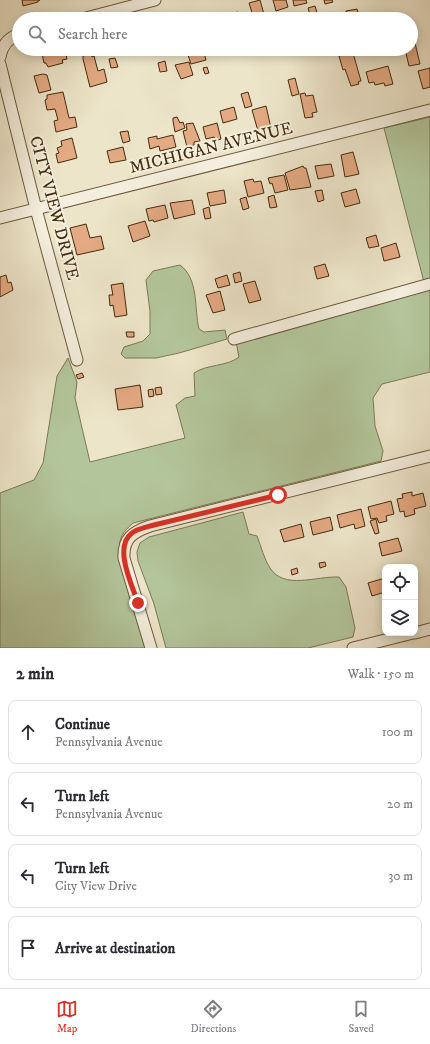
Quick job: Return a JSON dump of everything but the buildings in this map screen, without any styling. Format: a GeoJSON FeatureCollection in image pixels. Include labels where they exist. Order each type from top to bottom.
{"type":"FeatureCollection","features":[{"type":"Feature","properties":{"kind":"street"},"geometry":{"type":"LineString","coordinates":[[109,12],[155,0]]}},
{"type":"Feature","properties":{"kind":"street"},"geometry":{"type":"LineString","coordinates":[[0,57],[4,44],[12,38]]}},
{"type":"Feature","properties":{"kind":"street","name":"CITY VIEW DRIVE"},"geometry":{"type":"LineString","coordinates":[[0,64],[36,209],[77,360]]}},
{"type":"Feature","properties":{"kind":"street","name":"MICHIGAN AVENUE"},"geometry":{"type":"LineString","coordinates":[[0,218],[430,110]]}},
{"type":"Feature","properties":{"kind":"street"},"geometry":{"type":"LineString","coordinates":[[234,339],[430,284]]}},
{"type":"Feature","properties":{"kind":"street"},"geometry":{"type":"LineString","coordinates":[[151,648],[124,558],[123,550],[132,533],[430,456]]}},
{"type":"Feature","properties":{"kind":"street"},"geometry":{"type":"LineString","coordinates":[[418,632],[430,629]]}},
{"type":"Feature","properties":{"kind":"street"},"geometry":{"type":"LineString","coordinates":[[353,648],[402,636]]}},
{"type":"Feature","properties":{"kind":"green space"},"geometry":{"type":"Polygon","coordinates":[[[430,117],[430,281],[424,282],[384,128],[430,117]]]}},
{"type":"Feature","properties":{"kind":"green space"},"geometry":{"type":"Polygon","coordinates":[[[180,265],[186,271],[193,286],[199,329],[204,332],[225,330],[227,339],[156,358],[125,358],[121,354],[124,347],[143,341],[150,334],[150,311],[146,280],[153,271],[180,265]]]}},
{"type":"Feature","properties":{"kind":"green space"},"geometry":{"type":"Polygon","coordinates":[[[430,288],[430,372],[382,384],[373,398],[375,426],[383,451],[381,461],[133,523],[122,535],[119,552],[145,648],[0,648],[0,493],[34,480],[43,463],[57,376],[68,358],[77,382],[75,398],[90,462],[185,438],[176,405],[185,398],[195,396],[194,373],[239,357],[236,342],[430,288]]]}},
{"type":"Feature","properties":{"kind":"green space"},"geometry":{"type":"Polygon","coordinates":[[[243,512],[249,534],[257,536],[264,557],[276,575],[283,579],[292,580],[339,577],[346,587],[355,628],[353,637],[308,648],[166,648],[154,604],[138,561],[137,552],[140,543],[149,537],[243,512]]]}},
{"type":"Feature","properties":{"kind":"route"},"geometry":{"type":"LineString","coordinates":[[138,603],[124,558],[123,550],[132,533],[150,526],[278,495]]}}]}
